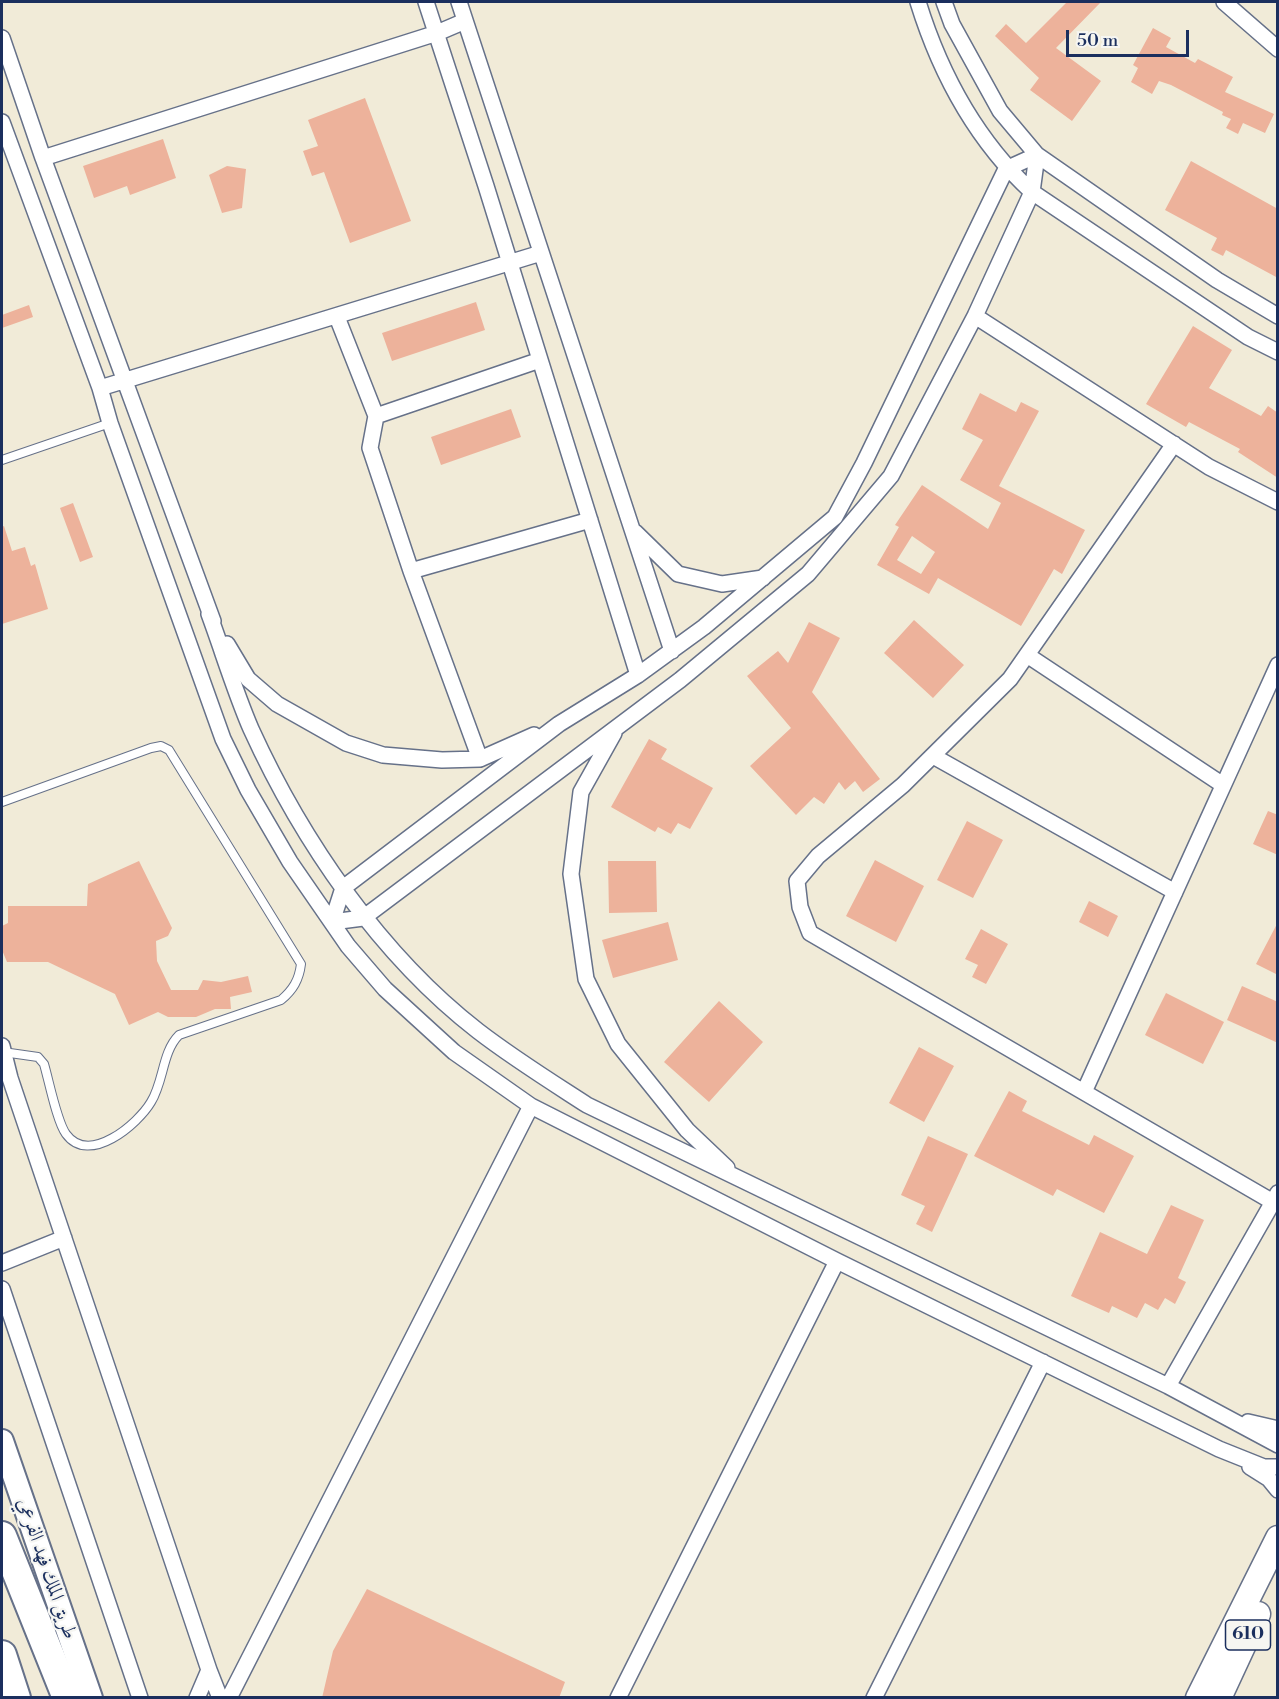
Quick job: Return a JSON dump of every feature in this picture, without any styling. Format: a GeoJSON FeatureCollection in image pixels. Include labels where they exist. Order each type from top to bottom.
{"type":"FeatureCollection","features":[{"type":"Feature","properties":{"kind":"highway"},"geometry":{"type":"LineString","coordinates":[[2,1536],[67,1698]]}},
{"type":"Feature","properties":{"kind":"highway"},"geometry":{"type":"LineString","coordinates":[[2,1558],[48,1698]]}},
{"type":"Feature","properties":{"kind":"highway"},"geometry":{"type":"LineString","coordinates":[[2,1655],[16,1698]]}},
{"type":"Feature","properties":{"kind":"main road","name":"طريق الملك فهد الفرعي"},"geometry":{"type":"LineString","coordinates":[[2,1441],[91,1698]]}},
{"type":"Feature","properties":{"kind":"main road"},"geometry":{"type":"LineString","coordinates":[[1198,1698],[1278,1538]]}},
{"type":"Feature","properties":{"kind":"main road","name":"610"},"geometry":{"type":"LineString","coordinates":[[1219,1698],[1278,1574]]}},
{"type":"Feature","properties":{"kind":"main road"},"geometry":{"type":"LineString","coordinates":[[1209,1698],[1217,1679],[1215,1664]]}},
{"type":"Feature","properties":{"kind":"street"},"geometry":{"type":"LineString","coordinates":[[426,2],[638,675]]}},
{"type":"Feature","properties":{"kind":"street"},"geometry":{"type":"LineString","coordinates":[[459,2],[672,651]]}},
{"type":"Feature","properties":{"kind":"street"},"geometry":{"type":"LineString","coordinates":[[918,2],[927,32],[957,94],[981,136],[1006,169],[1032,192],[1248,337],[1278,352]]}},
{"type":"Feature","properties":{"kind":"street"},"geometry":{"type":"LineString","coordinates":[[944,2],[952,24],[1000,111],[1037,155],[1217,280],[1278,316]]}},
{"type":"Feature","properties":{"kind":"street"},"geometry":{"type":"LineString","coordinates":[[1224,2],[1278,49]]}},
{"type":"Feature","properties":{"kind":"street"},"geometry":{"type":"LineString","coordinates":[[43,158],[437,33],[465,21]]}},
{"type":"Feature","properties":{"kind":"street"},"geometry":{"type":"LineString","coordinates":[[2,38],[43,158],[127,381],[251,728],[288,800],[363,918],[422,981],[476,1029],[528,1068],[587,1105],[1168,1386],[1278,1445]]}},
{"type":"Feature","properties":{"kind":"street"},"geometry":{"type":"LineString","coordinates":[[2,122],[100,388],[110,423],[223,739],[248,790],[291,862],[348,946],[384,989],[454,1053],[531,1106],[837,1261],[1219,1449],[1264,1467],[1278,1467]]}},
{"type":"Feature","properties":{"kind":"street"},"geometry":{"type":"LineString","coordinates":[[332,922],[343,888],[559,724],[672,651],[835,518],[864,463],[1006,169],[1037,155]]}},
{"type":"Feature","properties":{"kind":"street"},"geometry":{"type":"LineString","coordinates":[[332,922],[363,918],[680,680],[808,574],[891,476],[975,316],[1032,192],[1037,155]]}},
{"type":"Feature","properties":{"kind":"street"},"geometry":{"type":"LineString","coordinates":[[100,388],[541,253]]}},
{"type":"Feature","properties":{"kind":"street"},"geometry":{"type":"LineString","coordinates":[[975,316],[1209,467],[1278,502]]}},
{"type":"Feature","properties":{"kind":"street"},"geometry":{"type":"LineString","coordinates":[[337,317],[375,416],[370,448],[411,571],[480,759]]}},
{"type":"Feature","properties":{"kind":"street"},"geometry":{"type":"LineString","coordinates":[[375,416],[540,360]]}},
{"type":"Feature","properties":{"kind":"street"},"geometry":{"type":"LineString","coordinates":[[1168,1386],[1275,1197],[1084,1092],[810,933],[800,907],[797,881],[818,856],[903,785],[1010,679],[1173,444]]}},
{"type":"Feature","properties":{"kind":"street"},"geometry":{"type":"LineString","coordinates":[[411,571],[590,520]]}},
{"type":"Feature","properties":{"kind":"street"},"geometry":{"type":"LineString","coordinates":[[631,528],[678,574],[722,584],[763,578]]}},
{"type":"Feature","properties":{"kind":"street"},"geometry":{"type":"LineString","coordinates":[[209,614],[248,679],[277,705],[346,743],[384,755],[442,760],[480,759],[559,724]]}},
{"type":"Feature","properties":{"kind":"street"},"geometry":{"type":"LineString","coordinates":[[1027,655],[1223,785]]}},
{"type":"Feature","properties":{"kind":"street"},"geometry":{"type":"LineString","coordinates":[[1084,1092],[1278,665]]}},
{"type":"Feature","properties":{"kind":"street"},"geometry":{"type":"LineString","coordinates":[[617,728],[581,792],[579,804],[571,874],[586,979],[618,1044],[687,1130],[738,1178]]}},
{"type":"Feature","properties":{"kind":"street"},"geometry":{"type":"LineString","coordinates":[[933,756],[1174,892]]}},
{"type":"Feature","properties":{"kind":"street"},"geometry":{"type":"LineString","coordinates":[[2,1049],[8,1096],[64,1238],[220,1698]]}},
{"type":"Feature","properties":{"kind":"street"},"geometry":{"type":"LineString","coordinates":[[229,1698],[531,1106]]}},
{"type":"Feature","properties":{"kind":"street"},"geometry":{"type":"LineString","coordinates":[[2,1263],[64,1238]]}},
{"type":"Feature","properties":{"kind":"street"},"geometry":{"type":"LineString","coordinates":[[618,1698],[837,1261]]}},
{"type":"Feature","properties":{"kind":"street"},"geometry":{"type":"LineString","coordinates":[[2,1289],[140,1698]]}},
{"type":"Feature","properties":{"kind":"street"},"geometry":{"type":"LineString","coordinates":[[874,1698],[1043,1362]]}},
{"type":"Feature","properties":{"kind":"street"},"geometry":{"type":"LineString","coordinates":[[1231,1418],[1278,1429]]}},
{"type":"Feature","properties":{"kind":"street"},"geometry":{"type":"LineString","coordinates":[[1219,1449],[1269,1479],[1278,1490]]}},
{"type":"Feature","properties":{"kind":"street"},"geometry":{"type":"LineString","coordinates":[[197,1698],[209,1670]]}},
{"type":"Feature","properties":{"kind":"lane"},"geometry":{"type":"LineString","coordinates":[[2,460],[110,423]]}},
{"type":"Feature","properties":{"kind":"lane"},"geometry":{"type":"LineString","coordinates":[[2,802],[152,747],[160,746],[168,750],[301,964],[300,975],[291,991],[281,1000],[179,1035],[171,1043],[164,1075],[151,1102],[134,1125],[103,1144],[87,1146],[74,1143],[65,1133],[44,1064],[38,1057],[2,1049]]}},
{"type":"Feature","properties":{"kind":"building"},"geometry":{"type":"Polygon","coordinates":[[[1067,2],[1101,2],[1056,48],[1101,81],[1072,121],[1030,90],[1039,78],[995,36],[1006,24],[1026,43],[1067,2]]]}},
{"type":"Feature","properties":{"kind":"building"},"geometry":{"type":"Polygon","coordinates":[[[1153,28],[1171,38],[1166,47],[1195,63],[1198,59],[1233,77],[1225,92],[1274,114],[1265,133],[1243,123],[1238,134],[1226,128],[1231,119],[1222,115],[1223,112],[1171,85],[1159,81],[1152,94],[1131,82],[1138,68],[1133,65],[1153,28]]]}},
{"type":"Feature","properties":{"kind":"building"},"geometry":{"type":"Polygon","coordinates":[[[365,98],[411,221],[350,243],[324,172],[312,176],[303,151],[318,146],[308,120],[365,98]]]}},
{"type":"Feature","properties":{"kind":"building"},"geometry":{"type":"Polygon","coordinates":[[[163,139],[176,178],[130,195],[127,186],[94,198],[83,166],[163,139]]]}},
{"type":"Feature","properties":{"kind":"building"},"geometry":{"type":"Polygon","coordinates":[[[1191,161],[1278,209],[1278,278],[1226,250],[1223,256],[1211,250],[1217,238],[1165,210],[1191,161]]]}},
{"type":"Feature","properties":{"kind":"building"},"geometry":{"type":"Polygon","coordinates":[[[227,166],[246,169],[242,208],[222,213],[209,175],[227,166]]]}},
{"type":"Feature","properties":{"kind":"building"},"geometry":{"type":"Polygon","coordinates":[[[476,302],[485,330],[392,361],[382,333],[476,302]]]}},
{"type":"Feature","properties":{"kind":"building"},"geometry":{"type":"Polygon","coordinates":[[[29,305],[33,317],[2,328],[2,315],[29,305]]]}},
{"type":"Feature","properties":{"kind":"building"},"geometry":{"type":"Polygon","coordinates":[[[1193,326],[1232,350],[1209,388],[1261,416],[1268,406],[1278,413],[1278,478],[1238,452],[1240,449],[1189,422],[1186,427],[1146,404],[1193,326]]]}},
{"type":"Feature","properties":{"kind":"building"},"geometry":{"type":"Polygon","coordinates":[[[980,393],[1016,412],[1021,402],[1039,411],[999,486],[1085,530],[1062,574],[1054,569],[1021,626],[938,578],[929,594],[877,565],[899,527],[895,525],[922,485],[988,529],[1001,503],[960,480],[983,440],[962,429],[980,393]],[[912,536],[897,560],[921,574],[935,552],[912,536]]]}},
{"type":"Feature","properties":{"kind":"building"},"geometry":{"type":"Polygon","coordinates":[[[511,409],[521,437],[441,465],[431,437],[511,409]]]}},
{"type":"Feature","properties":{"kind":"building"},"geometry":{"type":"Polygon","coordinates":[[[73,503],[93,557],[80,562],[60,508],[73,503]]]}},
{"type":"Feature","properties":{"kind":"building"},"geometry":{"type":"Polygon","coordinates":[[[4,526],[12,551],[25,547],[31,566],[35,564],[48,609],[2,624],[2,527],[4,526]]]}},
{"type":"Feature","properties":{"kind":"building"},"geometry":{"type":"Polygon","coordinates":[[[914,620],[964,665],[933,698],[884,653],[914,620]]]}},
{"type":"Feature","properties":{"kind":"building"},"geometry":{"type":"Polygon","coordinates":[[[809,622],[840,638],[812,692],[880,779],[863,792],[855,781],[845,790],[839,782],[824,804],[814,797],[796,815],[750,766],[791,728],[747,676],[778,651],[788,663],[809,622]]]}},
{"type":"Feature","properties":{"kind":"building"},"geometry":{"type":"Polygon","coordinates":[[[649,739],[667,749],[661,759],[713,788],[690,829],[678,823],[671,834],[658,827],[655,832],[611,807],[649,739]]]}},
{"type":"Feature","properties":{"kind":"building"},"geometry":{"type":"Polygon","coordinates":[[[1268,811],[1278,815],[1278,855],[1253,844],[1268,811]]]}},
{"type":"Feature","properties":{"kind":"building"},"geometry":{"type":"Polygon","coordinates":[[[967,821],[1003,840],[973,898],[937,880],[967,821]]]}},
{"type":"Feature","properties":{"kind":"building"},"geometry":{"type":"Polygon","coordinates":[[[875,860],[924,886],[896,942],[846,916],[875,860]]]}},
{"type":"Feature","properties":{"kind":"building"},"geometry":{"type":"Polygon","coordinates":[[[139,861],[172,928],[168,936],[156,941],[157,961],[171,990],[198,990],[203,980],[221,982],[248,976],[252,992],[230,997],[231,1009],[215,1009],[196,1017],[168,1017],[158,1012],[129,1025],[115,994],[48,962],[7,962],[2,950],[2,926],[8,923],[8,906],[87,906],[88,884],[139,861]]]}},
{"type":"Feature","properties":{"kind":"building"},"geometry":{"type":"Polygon","coordinates":[[[608,861],[656,861],[657,912],[609,913],[608,861]]]}},
{"type":"Feature","properties":{"kind":"building"},"geometry":{"type":"Polygon","coordinates":[[[1089,901],[1118,916],[1108,937],[1079,922],[1089,901]]]}},
{"type":"Feature","properties":{"kind":"building"},"geometry":{"type":"Polygon","coordinates":[[[668,922],[678,960],[613,978],[602,940],[668,922]]]}},
{"type":"Feature","properties":{"kind":"building"},"geometry":{"type":"Polygon","coordinates":[[[1278,922],[1278,975],[1256,964],[1278,922]]]}},
{"type":"Feature","properties":{"kind":"building"},"geometry":{"type":"Polygon","coordinates":[[[981,929],[1008,944],[986,984],[972,977],[978,965],[965,959],[981,929]]]}},
{"type":"Feature","properties":{"kind":"building"},"geometry":{"type":"Polygon","coordinates":[[[1242,986],[1278,1002],[1278,1043],[1227,1020],[1242,986]]]}},
{"type":"Feature","properties":{"kind":"building"},"geometry":{"type":"Polygon","coordinates":[[[1166,993],[1224,1022],[1203,1064],[1145,1035],[1166,993]]]}},
{"type":"Feature","properties":{"kind":"building"},"geometry":{"type":"Polygon","coordinates":[[[719,1001],[763,1042],[709,1102],[664,1062],[719,1001]]]}},
{"type":"Feature","properties":{"kind":"building"},"geometry":{"type":"Polygon","coordinates":[[[919,1047],[954,1066],[924,1122],[889,1103],[919,1047]]]}},
{"type":"Feature","properties":{"kind":"building"},"geometry":{"type":"Polygon","coordinates":[[[1009,1091],[1027,1101],[1022,1111],[1089,1145],[1094,1135],[1134,1156],[1104,1213],[1057,1189],[1053,1196],[974,1156],[1009,1091]]]}},
{"type":"Feature","properties":{"kind":"building"},"geometry":{"type":"Polygon","coordinates":[[[928,1136],[968,1154],[932,1232],[916,1224],[925,1206],[901,1195],[928,1136]]]}},
{"type":"Feature","properties":{"kind":"building"},"geometry":{"type":"Polygon","coordinates":[[[1171,1205],[1204,1220],[1178,1278],[1186,1282],[1175,1304],[1165,1298],[1158,1310],[1145,1303],[1137,1318],[1112,1306],[1109,1313],[1071,1296],[1100,1232],[1147,1254],[1171,1205]]]}},
{"type":"Feature","properties":{"kind":"building"},"geometry":{"type":"Polygon","coordinates":[[[367,1589],[565,1682],[559,1698],[322,1698],[333,1651],[367,1589]]]}}]}
